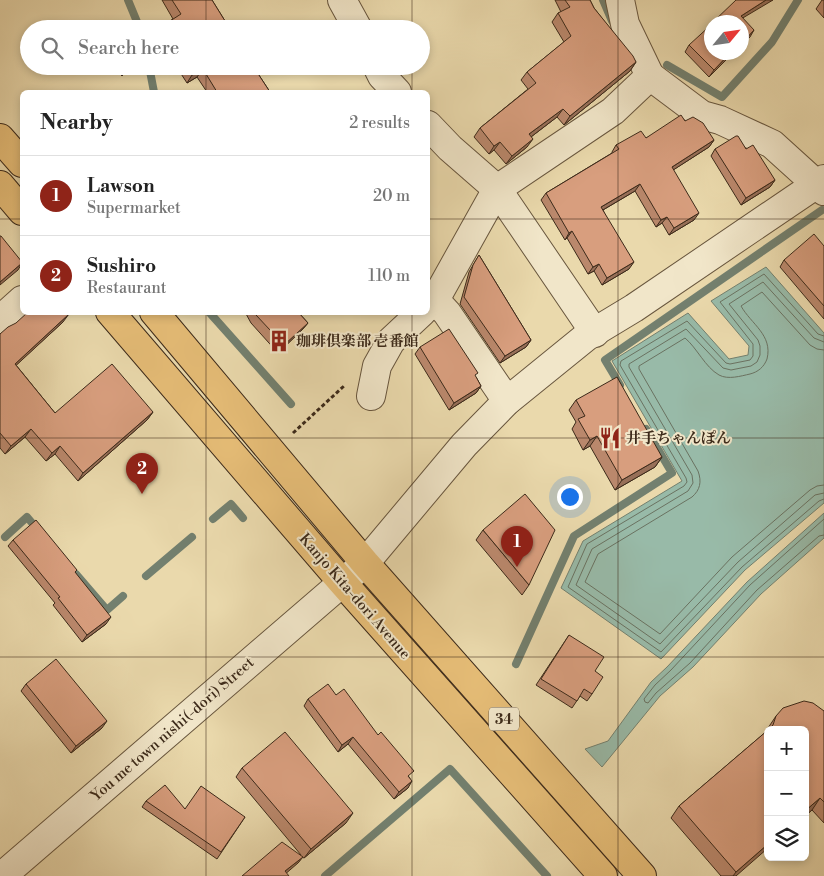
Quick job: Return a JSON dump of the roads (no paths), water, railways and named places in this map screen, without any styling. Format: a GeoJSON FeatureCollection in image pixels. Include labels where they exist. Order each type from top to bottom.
{"type":"FeatureCollection","features":[{"type":"Feature","properties":{"kind":"highway"},"geometry":{"type":"LineString","coordinates":[[0,138],[20,161]]}},
{"type":"Feature","properties":{"kind":"highway"},"geometry":{"type":"LineString","coordinates":[[0,184],[20,209]]}},
{"type":"Feature","properties":{"kind":"highway","name":"Kanjo Kita-dori Avenue"},"geometry":{"type":"LineString","coordinates":[[113,315],[342,582],[603,876]]}},
{"type":"Feature","properties":{"kind":"highway","name":"Kanjo Kita-dori Avenue"},"geometry":{"type":"LineString","coordinates":[[157,315],[365,563],[642,876]]}},
{"type":"Feature","properties":{"kind":"street"},"geometry":{"type":"LineString","coordinates":[[342,0],[353,20]]}},
{"type":"Feature","properties":{"kind":"street"},"geometry":{"type":"LineString","coordinates":[[620,0],[625,24],[650,76],[702,115],[720,120],[772,144],[822,185]]}},
{"type":"Feature","properties":{"kind":"street"},"geometry":{"type":"LineString","coordinates":[[382,75],[395,90]]}},
{"type":"Feature","properties":{"kind":"street"},"geometry":{"type":"LineString","coordinates":[[430,304],[497,190],[613,111],[650,76]]}},
{"type":"Feature","properties":{"kind":"street"},"geometry":{"type":"LineString","coordinates":[[430,127],[450,148],[497,190],[596,333]]}},
{"type":"Feature","properties":{"kind":"street","name":"You me town nishi(-dori) Street"},"geometry":{"type":"LineString","coordinates":[[2,876],[365,563],[464,445],[508,401],[586,337],[596,333],[822,185]]}},
{"type":"Feature","properties":{"kind":"street"},"geometry":{"type":"LineString","coordinates":[[0,320],[20,302]]}},
{"type":"Feature","properties":{"kind":"street"},"geometry":{"type":"LineString","coordinates":[[430,308],[447,313],[508,401]]}},
{"type":"Feature","properties":{"kind":"street"},"geometry":{"type":"LineString","coordinates":[[371,396],[377,366],[392,340],[419,315]]}},
{"type":"Feature","properties":{"kind":"water"},"geometry":{"type":"Polygon","coordinates":[[[766,267],[824,333],[824,503],[745,570],[661,659],[561,588],[583,541],[682,481],[612,361],[688,313],[729,359],[748,355],[749,346],[711,301],[766,267]]]}},
{"type":"Feature","properties":{"kind":"water"},"geometry":{"type":"Polygon","coordinates":[[[824,513],[824,538],[761,594],[693,667],[660,696],[602,767],[585,749],[608,741],[651,682],[747,582],[824,513]]]}},
{"type":"Feature","properties":{"kind":"waterway"},"geometry":{"type":"LineString","coordinates":[[128,0],[136,20]]}},
{"type":"Feature","properties":{"kind":"waterway"},"geometry":{"type":"LineString","coordinates":[[603,0],[612,21]]}},
{"type":"Feature","properties":{"kind":"waterway"},"geometry":{"type":"LineString","coordinates":[[667,65],[722,97],[772,42],[798,0]]}},
{"type":"Feature","properties":{"kind":"waterway"},"geometry":{"type":"LineString","coordinates":[[151,75],[154,90]]}},
{"type":"Feature","properties":{"kind":"waterway"},"geometry":{"type":"LineString","coordinates":[[620,385],[605,360],[822,210]]}},
{"type":"Feature","properties":{"kind":"waterway"},"geometry":{"type":"LineString","coordinates":[[212,315],[291,404]]}},
{"type":"Feature","properties":{"kind":"waterway"},"geometry":{"type":"LineString","coordinates":[[516,664],[574,536],[672,473],[646,429]]}},
{"type":"Feature","properties":{"kind":"waterway"},"geometry":{"type":"LineString","coordinates":[[213,519],[231,504],[243,518]]}},
{"type":"Feature","properties":{"kind":"waterway"},"geometry":{"type":"LineString","coordinates":[[5,537],[27,517],[38,530]]}},
{"type":"Feature","properties":{"kind":"waterway"},"geometry":{"type":"LineString","coordinates":[[146,576],[192,537]]}},
{"type":"Feature","properties":{"kind":"waterway"},"geometry":{"type":"LineString","coordinates":[[76,574],[107,610],[123,596]]}},
{"type":"Feature","properties":{"kind":"waterway"},"geometry":{"type":"LineString","coordinates":[[325,876],[450,769],[547,876]]}},
{"type":"Feature","properties":{"kind":"place","name":"珈琲倶楽部 壱番館"},"geometry":{"type":"Point","coordinates":[279,341]}},
{"type":"Feature","properties":{"kind":"place","name":"井手ちゃんぽん"},"geometry":{"type":"Point","coordinates":[610,438]}},
{"type":"Feature","properties":{"kind":"place","name":"Sushiro"},"geometry":{"type":"Point","coordinates":[142,494]}},
{"type":"Feature","properties":{"kind":"place","name":"Lawson"},"geometry":{"type":"Point","coordinates":[517,567]}}]}
